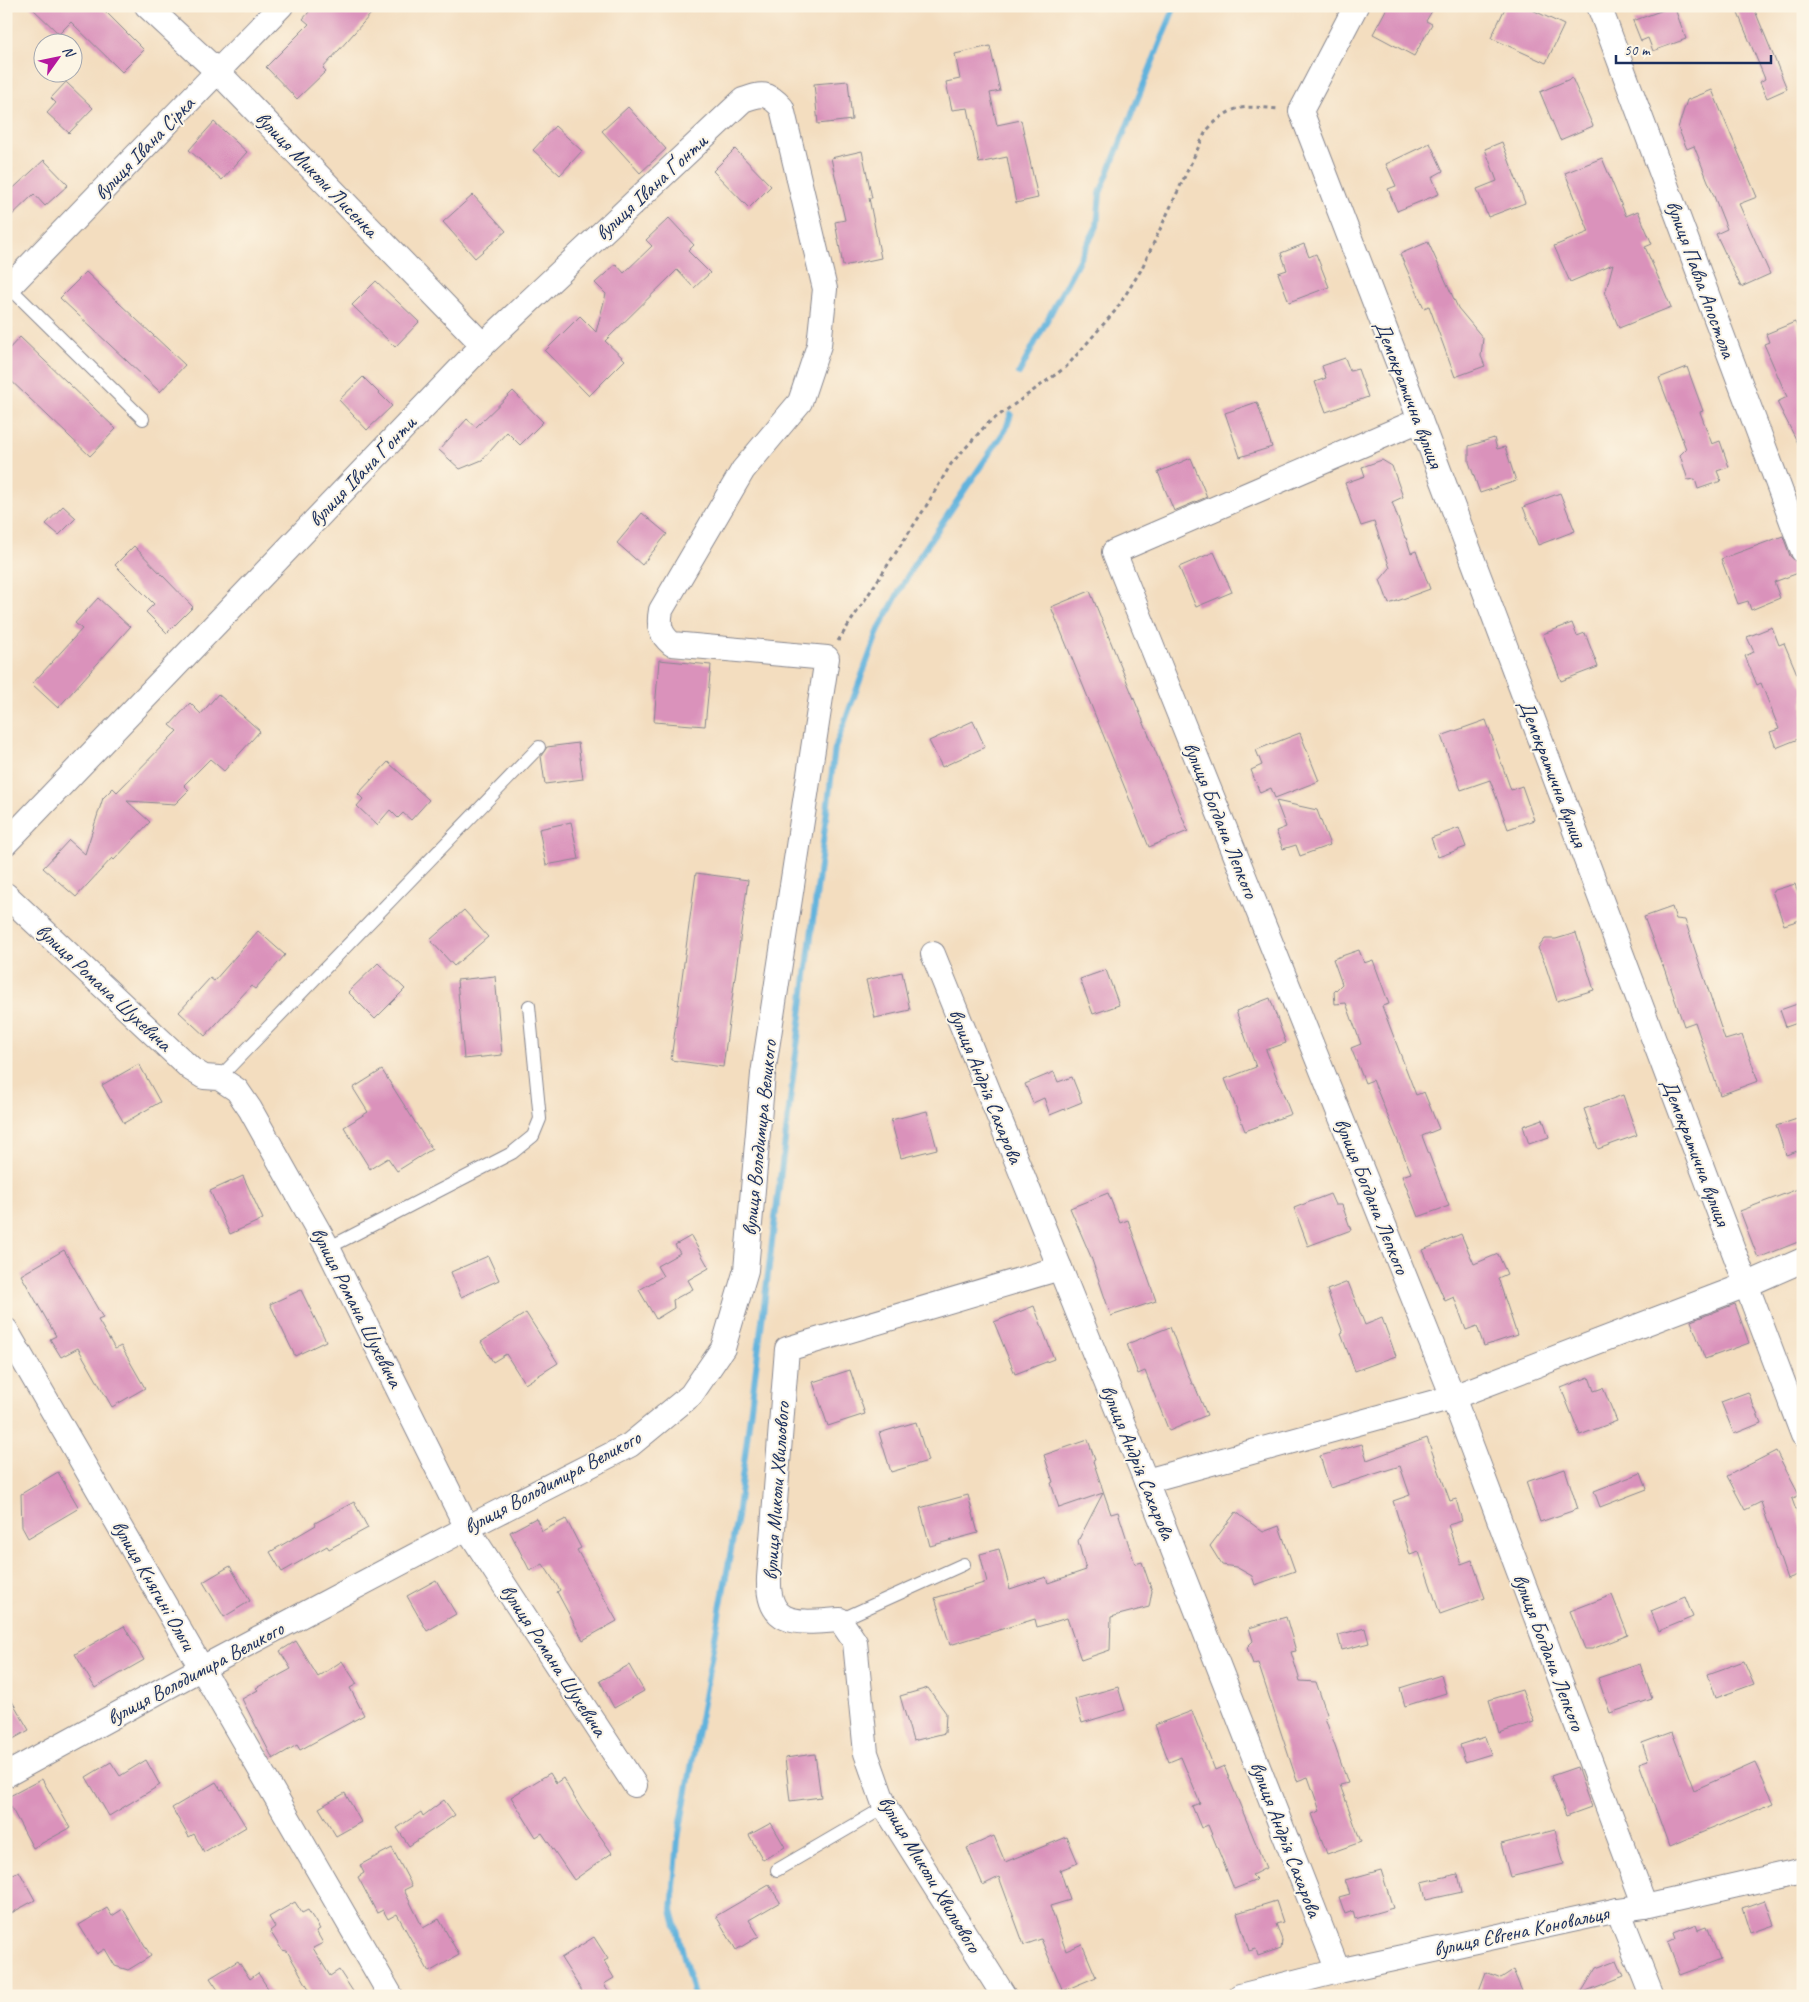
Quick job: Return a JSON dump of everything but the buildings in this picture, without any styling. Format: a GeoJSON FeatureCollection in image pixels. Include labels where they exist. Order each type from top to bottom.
{"type":"FeatureCollection","features":[{"type":"Feature","properties":{"kind":"street","name":"вулиця Миколи Лисенка"},"geometry":{"type":"LineString","coordinates":[[147,6],[218,72],[483,345]]}},
{"type":"Feature","properties":{"kind":"street","name":"вулиця Івана Сірка"},"geometry":{"type":"LineString","coordinates":[[8,288],[282,6]]}},
{"type":"Feature","properties":{"kind":"street"},"geometry":{"type":"LineString","coordinates":[[1301,111],[1356,6]]}},
{"type":"Feature","properties":{"kind":"street","name":"вулиця Павла Апостола"},"geometry":{"type":"LineString","coordinates":[[1599,6],[1803,551]]}},
{"type":"Feature","properties":{"kind":"street","name":"вулиця Івана Ґонти"},"geometry":{"type":"LineString","coordinates":[[6,843],[483,345],[743,100],[758,94],[773,98],[782,108],[825,288],[819,345],[800,402],[743,470],[661,610],[658,625],[664,637],[672,644],[827,658]]}},
{"type":"Feature","properties":{"kind":"street","name":"Демократична вулиця"},"geometry":{"type":"LineString","coordinates":[[1301,111],[1420,420],[1803,1435]]}},
{"type":"Feature","properties":{"kind":"street","name":"вулиця Богдана Лепкого"},"geometry":{"type":"LineString","coordinates":[[1420,420],[1114,552],[1453,1397],[1645,1906]]}},
{"type":"Feature","properties":{"kind":"street","name":"вулиця Володимира Великого"},"geometry":{"type":"LineString","coordinates":[[6,1775],[202,1668],[467,1528],[630,1445],[691,1395],[722,1348],[746,1270],[763,1074],[827,658]]}},
{"type":"Feature","properties":{"kind":"street","name":"вулиця Романа Шухевича"},"geometry":{"type":"LineString","coordinates":[[6,895],[191,1069],[204,1076],[219,1078],[237,1090],[250,1109],[328,1248],[467,1528],[635,1784]]}},
{"type":"Feature","properties":{"kind":"street","name":"вулиця Андрія Сахарова"},"geometry":{"type":"LineString","coordinates":[[933,954],[1146,1481],[1338,1971]]}},
{"type":"Feature","properties":{"kind":"street"},"geometry":{"type":"LineString","coordinates":[[1146,1481],[1453,1397],[1746,1285],[1803,1260]]}},
{"type":"Feature","properties":{"kind":"street","name":"вулиця Миколи Хвильового"},"geometry":{"type":"LineString","coordinates":[[1004,1996],[885,1807],[866,1753],[855,1642],[840,1620],[794,1621],[777,1613],[768,1596],[787,1349],[1060,1268]]}},
{"type":"Feature","properties":{"kind":"street","name":"вулиця Княгині Ольги"},"geometry":{"type":"LineString","coordinates":[[6,1330],[391,1996]]}},
{"type":"Feature","properties":{"kind":"street","name":"вулиця Євгена Коновальця"},"geometry":{"type":"LineString","coordinates":[[1240,1996],[1338,1971],[1618,1910],[1645,1906],[1803,1870]]}},
{"type":"Feature","properties":{"kind":"street"},"geometry":{"type":"LineString","coordinates":[[1618,1910],[1652,1996]]}},
{"type":"Feature","properties":{"kind":"lane"},"geometry":{"type":"LineString","coordinates":[[8,288],[143,419]]}},
{"type":"Feature","properties":{"kind":"lane"},"geometry":{"type":"LineString","coordinates":[[219,1078],[539,747]]}},
{"type":"Feature","properties":{"kind":"lane"},"geometry":{"type":"LineString","coordinates":[[328,1248],[512,1153],[533,1136],[540,1119],[529,1006]]}},
{"type":"Feature","properties":{"kind":"lane"},"geometry":{"type":"LineString","coordinates":[[840,1620],[964,1564]]}},
{"type":"Feature","properties":{"kind":"lane"},"geometry":{"type":"LineString","coordinates":[[777,1870],[885,1807]]}},
{"type":"Feature","properties":{"kind":"path"},"geometry":{"type":"LineString","coordinates":[[827,658],[925,508],[951,464],[987,424],[1066,367],[1116,310],[1142,270],[1206,131],[1222,115],[1244,107],[1301,111]]}},
{"type":"Feature","properties":{"kind":"waterway"},"geometry":{"type":"LineString","coordinates":[[1019,373],[1097,226],[1100,193],[1175,6]]}},
{"type":"Feature","properties":{"kind":"waterway"},"geometry":{"type":"LineString","coordinates":[[694,1996],[672,1910],[678,1839],[737,1517],[835,748],[879,629],[913,566],[1006,429],[1011,414]]}}]}
